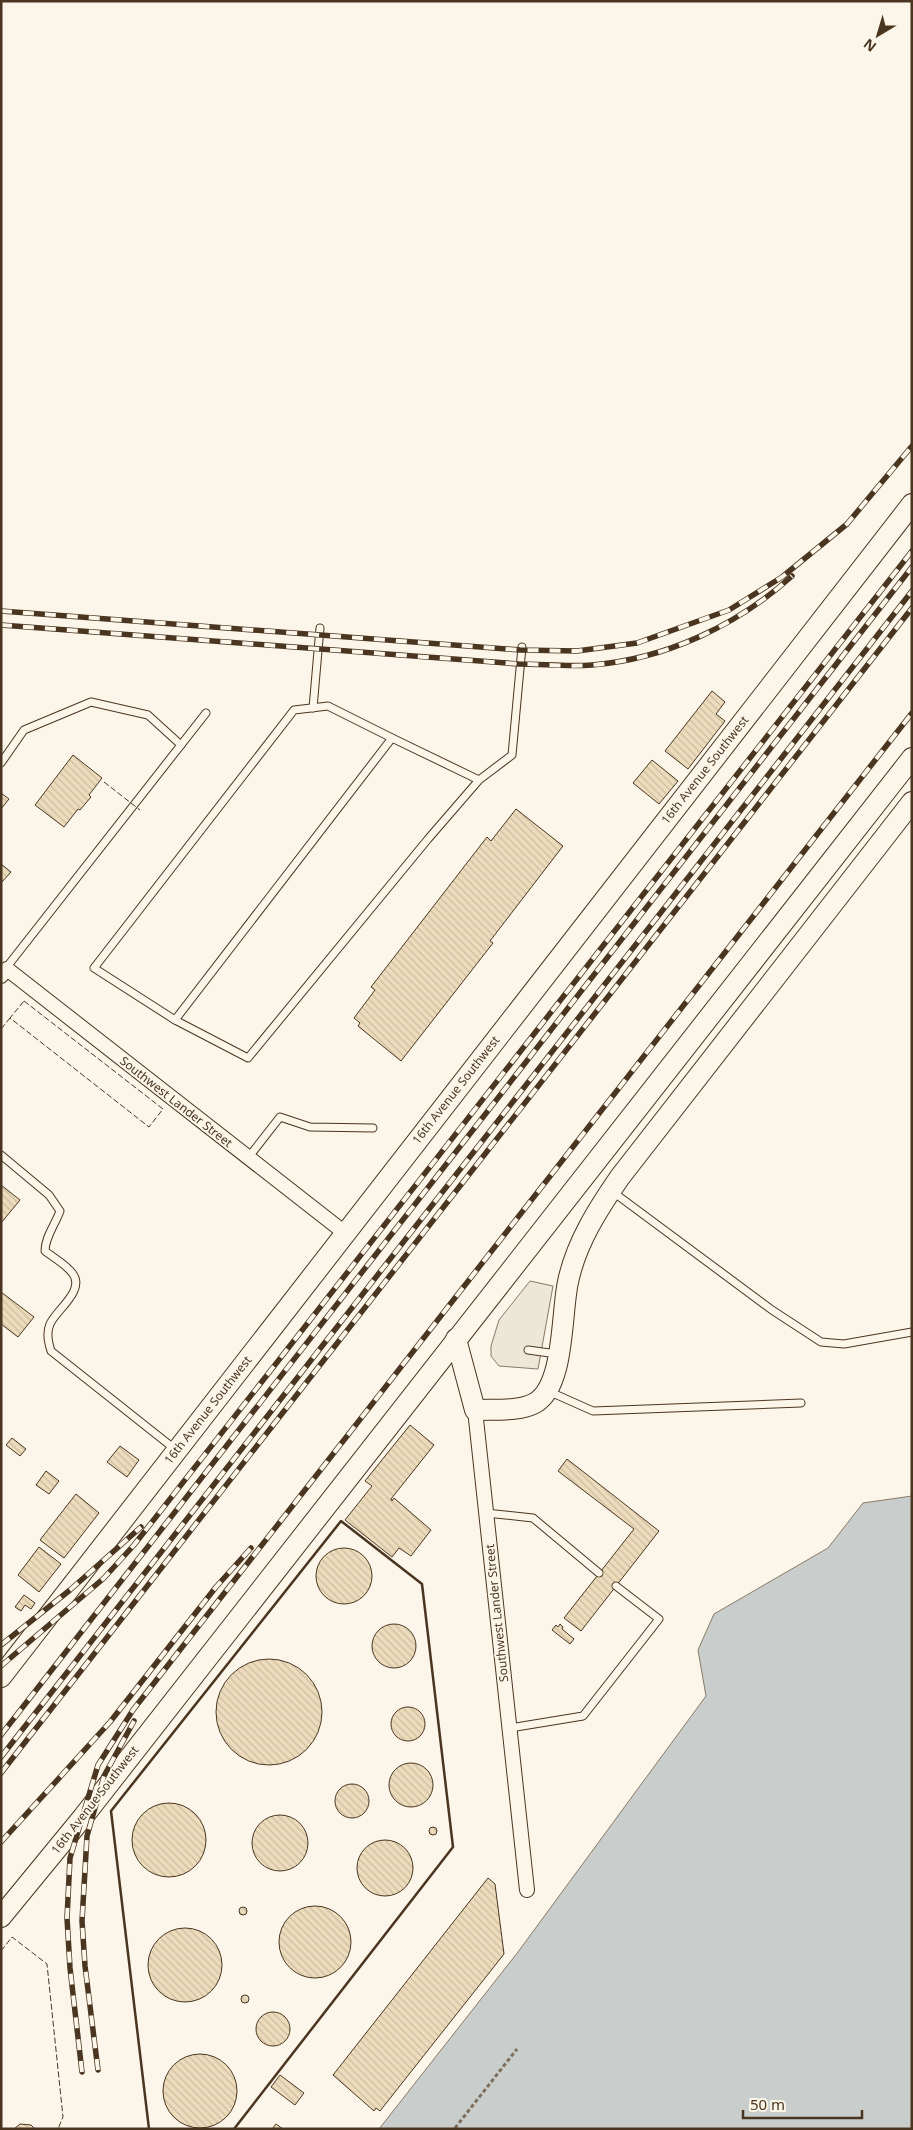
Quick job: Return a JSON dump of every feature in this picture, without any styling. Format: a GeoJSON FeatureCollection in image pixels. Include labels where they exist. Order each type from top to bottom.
{"type":"FeatureCollection","features":[{"type":"Feature","properties":{"kind":"street","name":"16th Avenue Southwest"},"geometry":{"type":"LineString","coordinates":[[1,1677],[912,504]]}},
{"type":"Feature","properties":{"kind":"street","name":"16th Avenue Southwest"},"geometry":{"type":"LineString","coordinates":[[1,1917],[83,1817],[912,758]]}},
{"type":"Feature","properties":{"kind":"street"},"geometry":{"type":"LineString","coordinates":[[475,1410],[522,1408],[536,1403],[547,1391],[556,1370],[568,1281],[580,1244],[611,1190],[912,802]]}},
{"type":"Feature","properties":{"kind":"street","name":"Southwest Lander Street"},"geometry":{"type":"LineString","coordinates":[[3,970],[345,1233]]}},
{"type":"Feature","properties":{"kind":"street","name":"Southwest Lander Street"},"geometry":{"type":"LineString","coordinates":[[456,1339],[475,1410],[527,1890]]}},
{"type":"Feature","properties":{"kind":"lane"},"geometry":{"type":"LineString","coordinates":[[313,708],[320,628]]}},
{"type":"Feature","properties":{"kind":"lane"},"geometry":{"type":"LineString","coordinates":[[479,780],[328,706],[294,710],[94,968],[175,1020],[248,1058],[421,847],[479,780],[512,755],[522,647]]}},
{"type":"Feature","properties":{"kind":"lane"},"geometry":{"type":"LineString","coordinates":[[1,763],[24,730],[91,702],[148,715],[181,745]]}},
{"type":"Feature","properties":{"kind":"lane"},"geometry":{"type":"LineString","coordinates":[[3,970],[206,713]]}},
{"type":"Feature","properties":{"kind":"lane"},"geometry":{"type":"LineString","coordinates":[[175,1020],[392,738]]}},
{"type":"Feature","properties":{"kind":"lane"},"geometry":{"type":"LineString","coordinates":[[248,1158],[280,1117],[310,1127],[373,1128]]}},
{"type":"Feature","properties":{"kind":"lane"},"geometry":{"type":"LineString","coordinates":[[1,1155],[49,1195],[60,1211],[45,1241],[45,1251],[73,1274],[76,1285],[68,1301],[50,1324],[47,1341],[51,1351],[176,1451]]}},
{"type":"Feature","properties":{"kind":"lane"},"geometry":{"type":"LineString","coordinates":[[611,1190],[772,1310],[821,1342],[844,1344],[912,1332]]}},
{"type":"Feature","properties":{"kind":"lane"},"geometry":{"type":"LineString","coordinates":[[528,1350],[558,1354]]}},
{"type":"Feature","properties":{"kind":"lane"},"geometry":{"type":"LineString","coordinates":[[547,1391],[593,1411],[801,1404]]}},
{"type":"Feature","properties":{"kind":"lane"},"geometry":{"type":"LineString","coordinates":[[486,1513],[533,1518],[599,1572]]}},
{"type":"Feature","properties":{"kind":"lane"},"geometry":{"type":"LineString","coordinates":[[510,1728],[583,1716],[659,1619],[616,1586]]}},
{"type":"Feature","properties":{"kind":"path"},"geometry":{"type":"LineString","coordinates":[[455,2128],[518,2049]]}},
{"type":"Feature","properties":{"kind":"shaded area"},"geometry":{"type":"Polygon","coordinates":[[[530,1281],[553,1286],[538,1369],[499,1366],[491,1356],[491,1346],[499,1320],[530,1281]]]}},
{"type":"Feature","properties":{"kind":"shaded area"},"geometry":{"type":"Polygon","coordinates":[[[912,1496],[912,2129],[379,2129],[518,1952],[706,1696],[698,1650],[714,1614],[828,1548],[863,1503],[912,1496]]]}},
{"type":"Feature","properties":{"kind":"building"},"geometry":{"type":"Polygon","coordinates":[[[712,691],[725,702],[716,714],[725,721],[688,769],[665,751],[712,691]]]}},
{"type":"Feature","properties":{"kind":"building"},"geometry":{"type":"Polygon","coordinates":[[[73,755],[102,778],[89,795],[91,797],[80,810],[78,809],[64,827],[35,805],[73,755]]]}},
{"type":"Feature","properties":{"kind":"building"},"geometry":{"type":"Polygon","coordinates":[[[652,760],[678,781],[659,804],[633,783],[652,760]]]}},
{"type":"Feature","properties":{"kind":"building"},"geometry":{"type":"Polygon","coordinates":[[[1,793],[9,799],[1,809],[1,793]]]}},
{"type":"Feature","properties":{"kind":"building"},"geometry":{"type":"Polygon","coordinates":[[[516,809],[563,846],[490,941],[493,943],[401,1061],[358,1026],[360,1023],[354,1018],[375,990],[371,987],[487,837],[491,841],[516,809]]]}},
{"type":"Feature","properties":{"kind":"building"},"geometry":{"type":"Polygon","coordinates":[[[1,864],[11,872],[1,883],[1,864]]]}},
{"type":"Feature","properties":{"kind":"building"},"geometry":{"type":"Polygon","coordinates":[[[1,1185],[20,1200],[1,1223],[1,1185]]]}},
{"type":"Feature","properties":{"kind":"building"},"geometry":{"type":"Polygon","coordinates":[[[1,1292],[34,1317],[18,1337],[1,1324],[1,1292]]]}},
{"type":"Feature","properties":{"kind":"building"},"geometry":{"type":"Polygon","coordinates":[[[410,1425],[434,1445],[391,1499],[392,1501],[394,1498],[431,1530],[411,1556],[399,1548],[392,1557],[345,1520],[372,1486],[365,1481],[410,1425]]]}},
{"type":"Feature","properties":{"kind":"building"},"geometry":{"type":"Polygon","coordinates":[[[12,1438],[26,1449],[20,1456],[6,1445],[12,1438]]]}},
{"type":"Feature","properties":{"kind":"building"},"geometry":{"type":"Polygon","coordinates":[[[120,1446],[139,1460],[127,1477],[107,1462],[120,1446]]]}},
{"type":"Feature","properties":{"kind":"building"},"geometry":{"type":"Polygon","coordinates":[[[567,1459],[659,1531],[581,1631],[564,1618],[634,1529],[558,1471],[567,1459]]]}},
{"type":"Feature","properties":{"kind":"building"},"geometry":{"type":"Polygon","coordinates":[[[46,1471],[59,1481],[49,1494],[36,1485],[46,1471]]]}},
{"type":"Feature","properties":{"kind":"building"},"geometry":{"type":"Polygon","coordinates":[[[76,1494],[99,1513],[64,1558],[40,1540],[76,1494]]]}},
{"type":"Feature","properties":{"kind":"building"},"geometry":{"type":"Polygon","coordinates":[[[39,1547],[61,1564],[39,1592],[18,1575],[39,1547]]]}},
{"type":"Feature","properties":{"kind":"building"},"geometry":{"type":"Polygon","coordinates":[[[344,1548],[355,1550],[364,1556],[370,1565],[372,1576],[370,1587],[364,1596],[355,1602],[344,1604],[333,1602],[324,1596],[318,1587],[316,1576],[318,1565],[324,1556],[333,1550],[344,1548]]]}},
{"type":"Feature","properties":{"kind":"building"},"geometry":{"type":"Polygon","coordinates":[[[24,1595],[35,1603],[31,1609],[25,1605],[21,1611],[15,1607],[24,1595]]]}},
{"type":"Feature","properties":{"kind":"building"},"geometry":{"type":"Polygon","coordinates":[[[390,1624],[398,1624],[410,1630],[416,1646],[410,1662],[398,1668],[390,1668],[378,1662],[372,1650],[372,1642],[378,1630],[390,1624]]]}},
{"type":"Feature","properties":{"kind":"building"},"geometry":{"type":"Polygon","coordinates":[[[560,1624],[563,1627],[562,1629],[574,1639],[570,1644],[552,1630],[556,1625],[558,1627],[560,1624]]]}},
{"type":"Feature","properties":{"kind":"building"},"geometry":{"type":"Polygon","coordinates":[[[269,1659],[289,1663],[307,1674],[318,1692],[322,1712],[318,1732],[307,1750],[289,1761],[269,1765],[249,1761],[231,1750],[220,1732],[216,1712],[220,1692],[231,1674],[249,1663],[269,1659]]]}},
{"type":"Feature","properties":{"kind":"building"},"geometry":{"type":"Polygon","coordinates":[[[408,1707],[415,1708],[420,1712],[424,1717],[424,1731],[420,1736],[415,1740],[408,1741],[401,1740],[396,1736],[392,1731],[391,1724],[392,1717],[396,1712],[401,1708],[408,1707]]]}},
{"type":"Feature","properties":{"kind":"building"},"geometry":{"type":"Polygon","coordinates":[[[411,1763],[423,1767],[429,1773],[433,1785],[429,1797],[423,1803],[411,1807],[399,1803],[393,1797],[389,1785],[393,1773],[399,1767],[411,1763]]]}},
{"type":"Feature","properties":{"kind":"building"},"geometry":{"type":"Polygon","coordinates":[[[352,1784],[359,1785],[364,1789],[368,1794],[368,1808],[364,1813],[359,1817],[352,1818],[345,1817],[340,1813],[336,1808],[335,1801],[336,1794],[340,1789],[345,1785],[352,1784]]]}},
{"type":"Feature","properties":{"kind":"building"},"geometry":{"type":"Polygon","coordinates":[[[169,1803],[183,1806],[195,1814],[203,1826],[206,1840],[203,1854],[195,1866],[183,1874],[169,1877],[155,1874],[143,1866],[135,1854],[132,1840],[135,1826],[143,1814],[155,1806],[169,1803]]]}},
{"type":"Feature","properties":{"kind":"building"},"geometry":{"type":"Polygon","coordinates":[[[280,1815],[291,1817],[300,1823],[306,1832],[308,1843],[306,1854],[300,1863],[291,1869],[280,1871],[269,1869],[260,1863],[254,1854],[252,1843],[254,1832],[260,1823],[269,1817],[280,1815]]]}},
{"type":"Feature","properties":{"kind":"building"},"geometry":{"type":"Polygon","coordinates":[[[433,1827],[437,1831],[433,1835],[429,1831],[433,1827]]]}},
{"type":"Feature","properties":{"kind":"building"},"geometry":{"type":"Polygon","coordinates":[[[385,1840],[396,1842],[405,1848],[411,1857],[413,1868],[411,1879],[405,1888],[396,1894],[385,1896],[374,1894],[365,1888],[359,1879],[357,1868],[359,1857],[365,1848],[374,1842],[385,1840]]]}},
{"type":"Feature","properties":{"kind":"building"},"geometry":{"type":"Polygon","coordinates":[[[488,1878],[495,1884],[504,1954],[380,2111],[376,2108],[374,2111],[333,2075],[488,1878]]]}},
{"type":"Feature","properties":{"kind":"building"},"geometry":{"type":"Polygon","coordinates":[[[315,1906],[335,1912],[345,1922],[351,1942],[345,1962],[335,1972],[315,1978],[295,1972],[285,1962],[279,1942],[285,1922],[295,1912],[315,1906]]]}},
{"type":"Feature","properties":{"kind":"building"},"geometry":{"type":"Polygon","coordinates":[[[243,1907],[247,1911],[243,1915],[239,1911],[243,1907]]]}},
{"type":"Feature","properties":{"kind":"building"},"geometry":{"type":"Polygon","coordinates":[[[185,1928],[199,1931],[211,1939],[219,1951],[222,1965],[219,1979],[211,1991],[199,1999],[185,2002],[171,1999],[159,1991],[151,1979],[148,1965],[151,1951],[159,1939],[171,1931],[185,1928]]]}},
{"type":"Feature","properties":{"kind":"building"},"geometry":{"type":"Polygon","coordinates":[[[245,1995],[249,1999],[245,2003],[241,1999],[245,1995]]]}},
{"type":"Feature","properties":{"kind":"building"},"geometry":{"type":"Polygon","coordinates":[[[273,2012],[285,2017],[290,2029],[285,2041],[273,2046],[261,2041],[256,2029],[261,2017],[273,2012]]]}},
{"type":"Feature","properties":{"kind":"building"},"geometry":{"type":"Polygon","coordinates":[[[200,2054],[214,2057],[226,2065],[234,2077],[237,2091],[234,2105],[226,2117],[214,2125],[200,2128],[186,2125],[174,2117],[166,2105],[163,2091],[166,2077],[174,2065],[186,2057],[200,2054]]]}},
{"type":"Feature","properties":{"kind":"building"},"geometry":{"type":"Polygon","coordinates":[[[280,2075],[304,2093],[295,2105],[271,2087],[280,2075]]]}},
{"type":"Feature","properties":{"kind":"building"},"geometry":{"type":"Polygon","coordinates":[[[20,2124],[31,2125],[35,2129],[14,2129],[20,2124]]]}},
{"type":"Feature","properties":{"kind":"building"},"geometry":{"type":"Polygon","coordinates":[[[276,2124],[283,2129],[272,2129],[276,2124]]]}},
{"type":"Feature","properties":{"kind":"railway"},"geometry":{"type":"LineString","coordinates":[[1,611],[520,650],[577,651],[637,643],[729,610],[782,577],[847,524],[912,446]]}},
{"type":"Feature","properties":{"kind":"railway"},"geometry":{"type":"LineString","coordinates":[[1,1666],[104,1578],[134,1545],[912,551]]}},
{"type":"Feature","properties":{"kind":"railway"},"geometry":{"type":"LineString","coordinates":[[1,1735],[912,567]]}},
{"type":"Feature","properties":{"kind":"railway"},"geometry":{"type":"LineString","coordinates":[[1,625],[519,664],[592,665],[647,655],[700,637],[748,610],[792,576]]}},
{"type":"Feature","properties":{"kind":"railway"},"geometry":{"type":"LineString","coordinates":[[1,1757],[912,591]]}},
{"type":"Feature","properties":{"kind":"railway"},"geometry":{"type":"LineString","coordinates":[[1,1773],[912,608]]}},
{"type":"Feature","properties":{"kind":"railway"},"geometry":{"type":"LineString","coordinates":[[82,2072],[70,1968],[67,1918],[70,1858],[98,1765],[133,1710],[912,713]]}},
{"type":"Feature","properties":{"kind":"railway"},"geometry":{"type":"LineString","coordinates":[[1,1645],[70,1590],[141,1527]]}},
{"type":"Feature","properties":{"kind":"railway"},"geometry":{"type":"LineString","coordinates":[[1,1842],[110,1722],[216,1587],[251,1548]]}},
{"type":"Feature","properties":{"kind":"railway"},"geometry":{"type":"LineString","coordinates":[[98,2070],[85,1966],[82,1921],[87,1836],[104,1776],[134,1721]]}},
{"type":"Feature","properties":{"kind":"fence"},"geometry":{"type":"LineString","coordinates":[[104,782],[140,810]]}},
{"type":"Feature","properties":{"kind":"fence"},"geometry":{"type":"LineString","coordinates":[[24,1001],[163,1109],[149,1127],[10,1018],[24,1001]]}},
{"type":"Feature","properties":{"kind":"fence"},"geometry":{"type":"LineString","coordinates":[[1,1029],[10,1018]]}},
{"type":"Feature","properties":{"kind":"fence"},"geometry":{"type":"LineString","coordinates":[[1,1951],[12,1937],[47,1964],[63,2117],[58,2129]]}},
{"type":"Feature","properties":{"kind":"wall"},"geometry":{"type":"LineString","coordinates":[[149,2129],[111,1811],[341,1521],[422,1584],[453,1847],[234,2129]]}}]}
